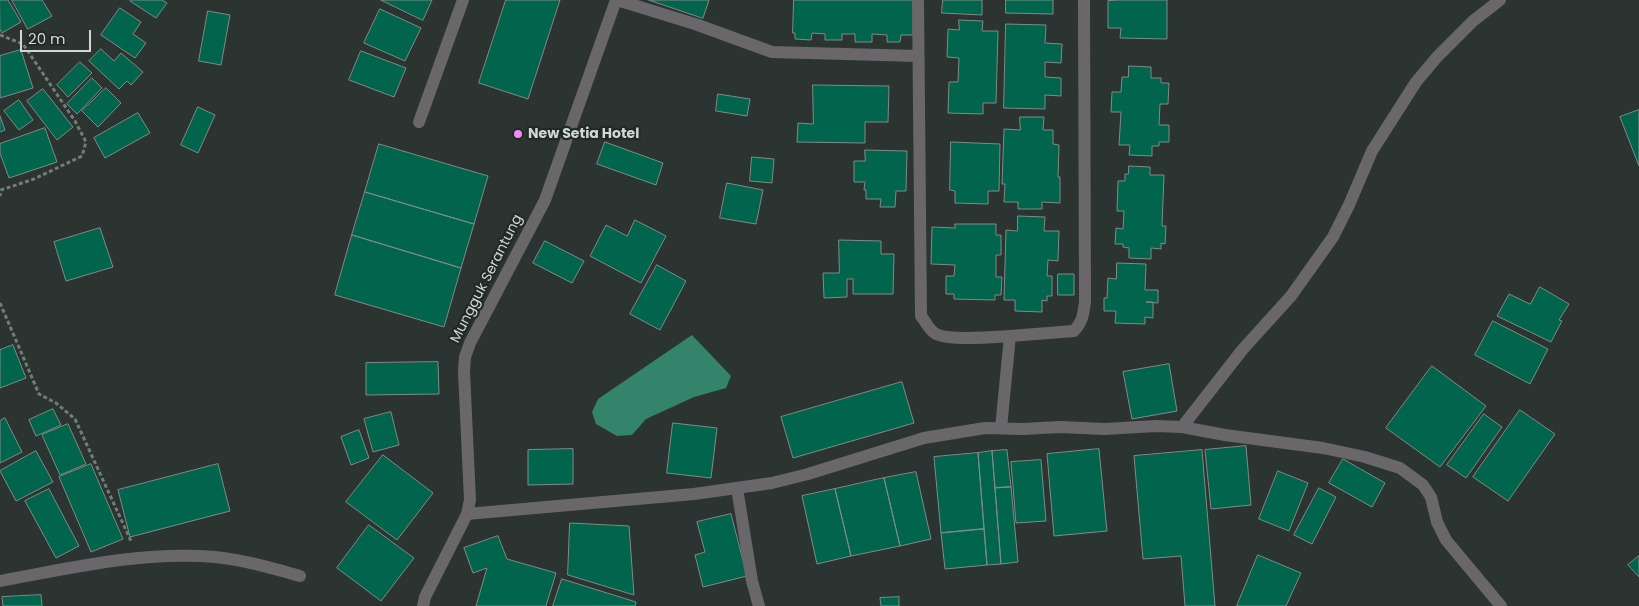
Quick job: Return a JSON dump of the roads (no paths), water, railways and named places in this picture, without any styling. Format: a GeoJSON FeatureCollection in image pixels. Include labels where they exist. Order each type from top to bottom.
{"type":"FeatureCollection","features":[{"type":"Feature","properties":{"kind":"street"},"geometry":{"type":"LineString","coordinates":[[419,122],[463,0]]}},
{"type":"Feature","properties":{"kind":"street"},"geometry":{"type":"LineString","coordinates":[[617,0],[695,24],[772,52],[918,56]]}},
{"type":"Feature","properties":{"kind":"street","name":"Mungguk Serantung"},"geometry":{"type":"LineString","coordinates":[[423,606],[425,596],[467,514],[470,500],[464,372],[465,357],[481,320],[546,200],[617,0]]}},
{"type":"Feature","properties":{"kind":"street"},"geometry":{"type":"LineString","coordinates":[[918,0],[922,316],[930,330],[950,338],[1074,331],[1080,324],[1085,302],[1084,0]]}},
{"type":"Feature","properties":{"kind":"street"},"geometry":{"type":"LineString","coordinates":[[1182,427],[1243,349],[1291,296],[1333,237],[1372,151],[1416,82],[1437,56],[1472,21],[1500,0]]}},
{"type":"Feature","properties":{"kind":"street"},"geometry":{"type":"LineString","coordinates":[[1001,428],[1010,336]]}},
{"type":"Feature","properties":{"kind":"street"},"geometry":{"type":"LineString","coordinates":[[467,514],[694,494],[772,483],[808,474],[924,438],[985,428],[1105,429],[1156,426],[1182,427],[1322,448],[1365,457],[1400,468],[1423,485],[1431,497],[1437,522],[1446,540],[1501,606]]}},
{"type":"Feature","properties":{"kind":"street"},"geometry":{"type":"LineString","coordinates":[[737,488],[752,581],[760,606]]}},
{"type":"Feature","properties":{"kind":"street"},"geometry":{"type":"LineString","coordinates":[[0,581],[81,566],[139,558],[172,556],[214,557],[243,561],[300,576]]}},
{"type":"Feature","properties":{"kind":"place","name":"New Setia Hotel"},"geometry":{"type":"Point","coordinates":[518,134]}}]}
